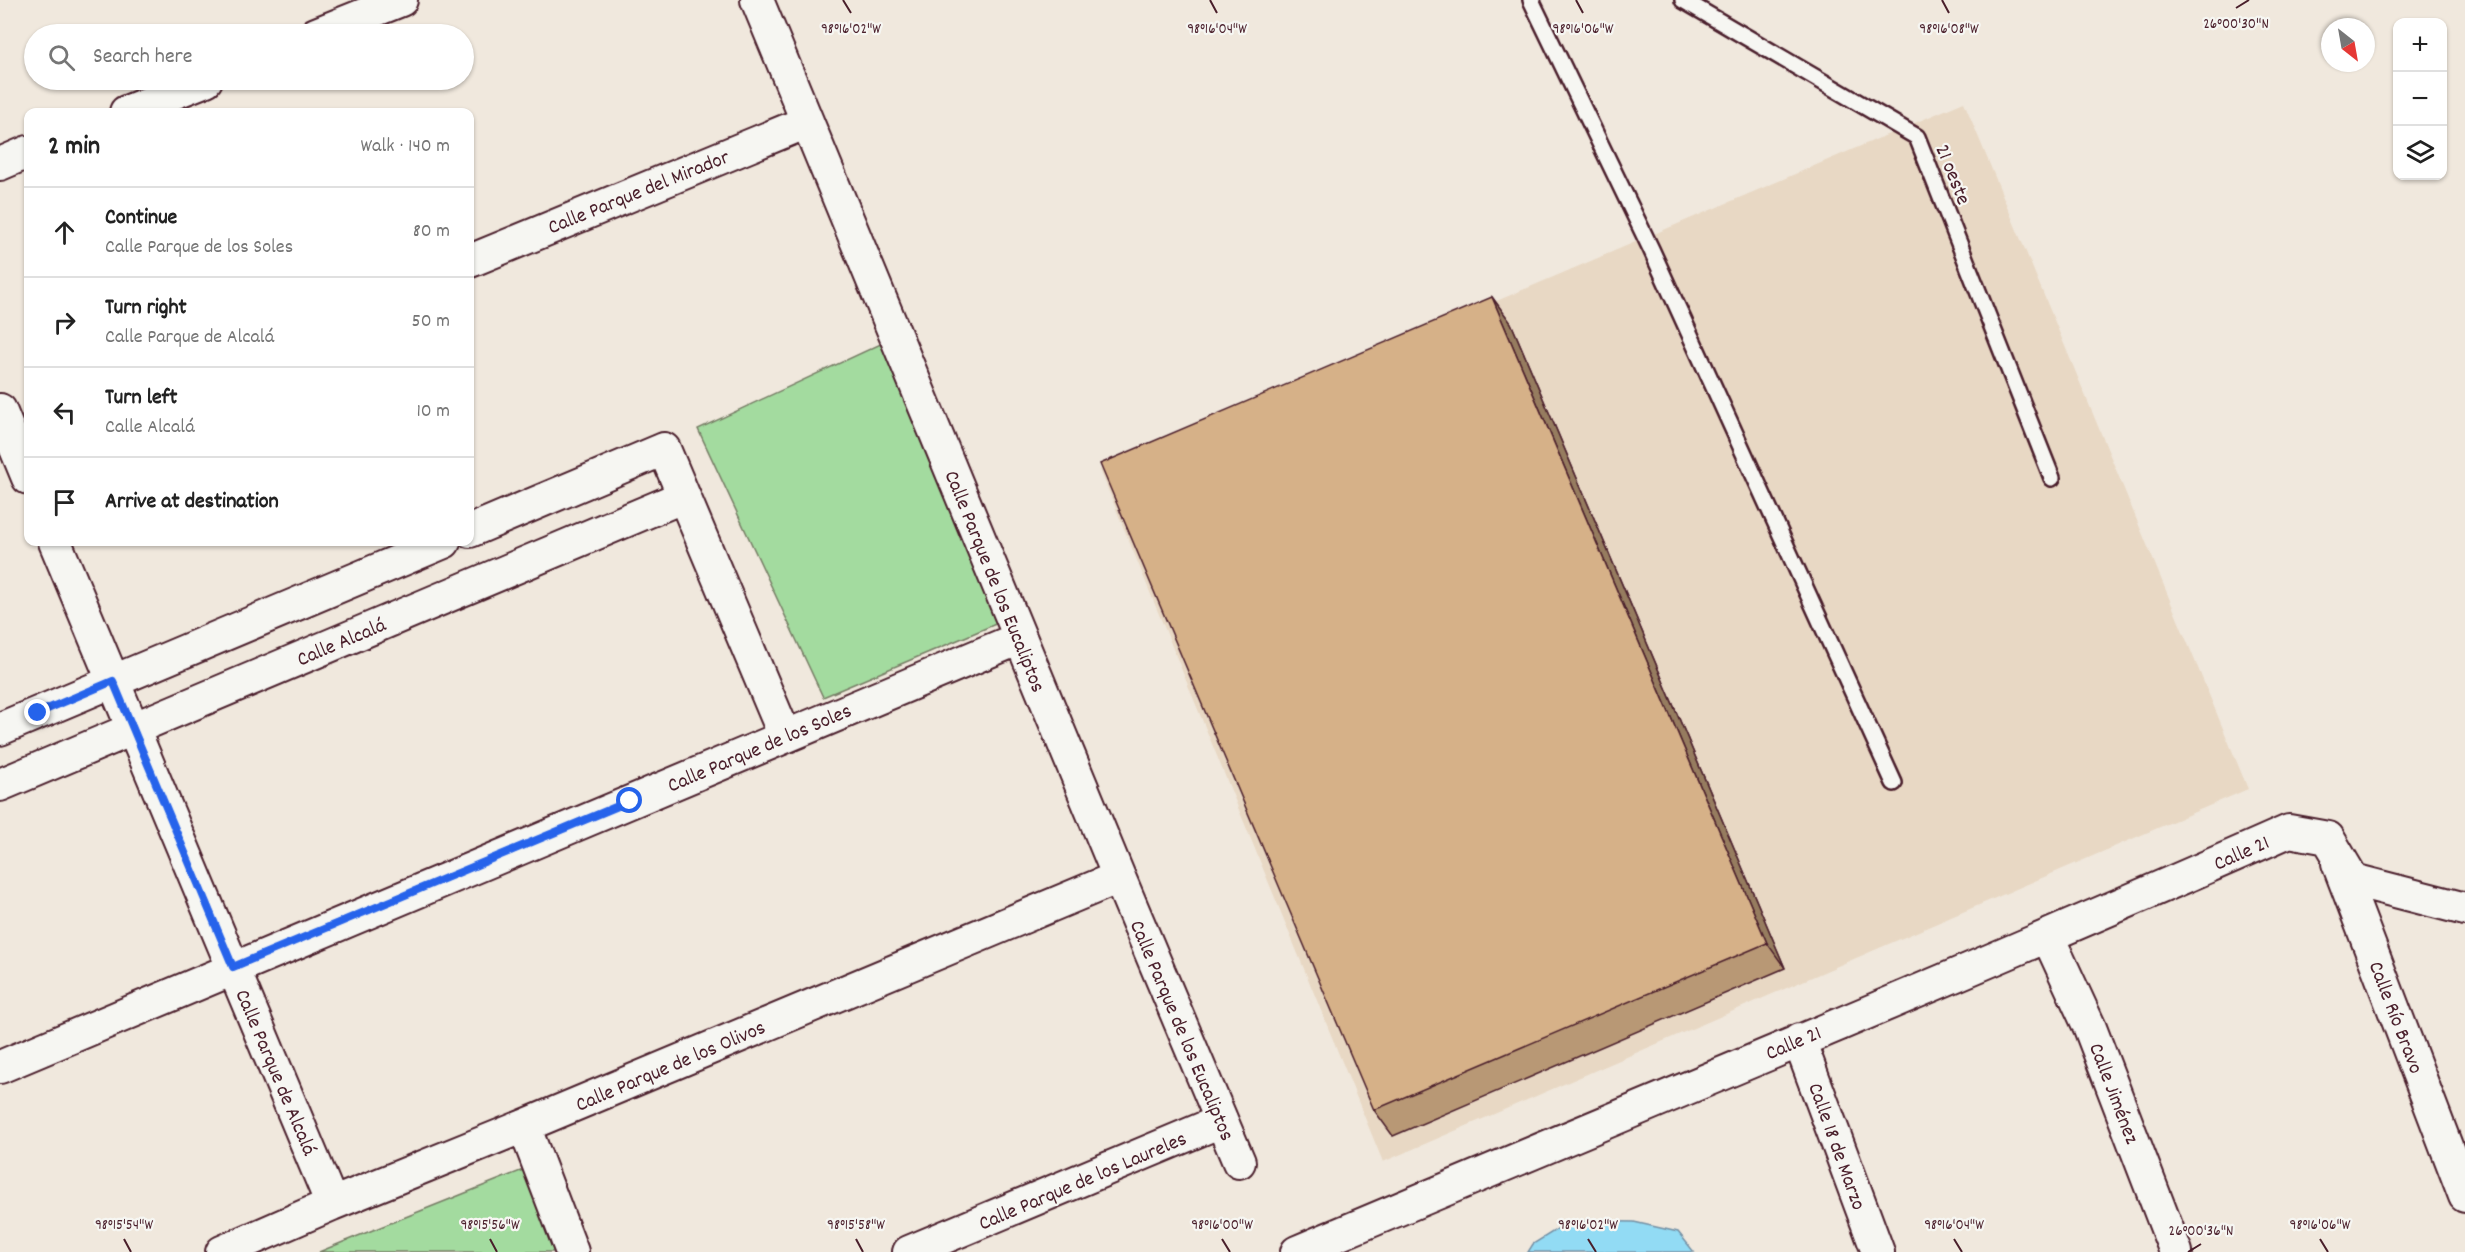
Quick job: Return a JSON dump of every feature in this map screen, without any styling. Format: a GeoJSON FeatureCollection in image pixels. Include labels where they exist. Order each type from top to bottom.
{"type":"FeatureCollection","features":[{"type":"Feature","properties":{"kind":"street"},"geometry":{"type":"LineString","coordinates":[[341,24],[401,0]]}},
{"type":"Feature","properties":{"kind":"street","name":"Calle Parque de los Eucaliptos"},"geometry":{"type":"LineString","coordinates":[[757,0],[1239,1162]]}},
{"type":"Feature","properties":{"kind":"street"},"geometry":{"type":"LineString","coordinates":[[136,108],[181,90]]}},
{"type":"Feature","properties":{"kind":"street","name":"Calle Parque del Mirador"},"geometry":{"type":"LineString","coordinates":[[474,259],[807,122]]}},
{"type":"Feature","properties":{"kind":"street"},"geometry":{"type":"LineString","coordinates":[[0,164],[24,154]]}},
{"type":"Feature","properties":{"kind":"street"},"geometry":{"type":"LineString","coordinates":[[0,410],[22,446]]}},
{"type":"Feature","properties":{"kind":"street"},"geometry":{"type":"LineString","coordinates":[[474,529],[664,449],[682,497],[785,736]]}},
{"type":"Feature","properties":{"kind":"street","name":"Calle Alcalá"},"geometry":{"type":"LineString","coordinates":[[0,784],[682,497]]}},
{"type":"Feature","properties":{"kind":"street","name":"Calle Parque de Alcalá"},"geometry":{"type":"LineString","coordinates":[[57,546],[332,1204]]}},
{"type":"Feature","properties":{"kind":"street"},"geometry":{"type":"LineString","coordinates":[[0,729],[434,546]]}},
{"type":"Feature","properties":{"kind":"street","name":"Calle Parque de los Soles"},"geometry":{"type":"LineString","coordinates":[[0,1067],[233,967],[1020,638]]}},
{"type":"Feature","properties":{"kind":"street","name":"Calle 21"},"geometry":{"type":"LineString","coordinates":[[1297,1252],[2048,937],[2289,831],[2328,838]]}},
{"type":"Feature","properties":{"kind":"street"},"geometry":{"type":"LineString","coordinates":[[2328,838],[2353,880],[2465,909]]}},
{"type":"Feature","properties":{"kind":"street","name":"Calle Río Bravo"},"geometry":{"type":"LineString","coordinates":[[2328,838],[2465,1196]]}},
{"type":"Feature","properties":{"kind":"street","name":"Calle Parque de los Olivos"},"geometry":{"type":"LineString","coordinates":[[222,1252],[332,1204],[1119,877]]}},
{"type":"Feature","properties":{"kind":"street","name":"Calle Jiménez"},"geometry":{"type":"LineString","coordinates":[[2048,937],[2090,1028],[2176,1252]]}},
{"type":"Feature","properties":{"kind":"street","name":"Calle 18 de Marzo"},"geometry":{"type":"LineString","coordinates":[[1799,1040],[1878,1252]]}},
{"type":"Feature","properties":{"kind":"street","name":"Calle Parque de los Laureles"},"geometry":{"type":"LineString","coordinates":[[909,1252],[1221,1121]]}},
{"type":"Feature","properties":{"kind":"street"},"geometry":{"type":"LineString","coordinates":[[524,1126],[572,1252]]}},
{"type":"Feature","properties":{"kind":"lane"},"geometry":{"type":"LineString","coordinates":[[1531,0],[1651,249],[1894,783]]}},
{"type":"Feature","properties":{"kind":"lane","name":"21 oeste"},"geometry":{"type":"LineString","coordinates":[[1683,0],[1917,137],[2052,478]]}},
{"type":"Feature","properties":{"kind":"shaded area"},"geometry":{"type":"Polygon","coordinates":[[[1964,102],[2248,789],[1383,1162],[1100,470],[1964,102]]]}},
{"type":"Feature","properties":{"kind":"green space"},"geometry":{"type":"Polygon","coordinates":[[[885,342],[1005,620],[823,697],[698,429],[885,342]]]}},
{"type":"Feature","properties":{"kind":"green space"},"geometry":{"type":"Polygon","coordinates":[[[523,1170],[557,1252],[319,1252],[348,1240],[523,1170]]]}},
{"type":"Feature","properties":{"kind":"water"},"geometry":{"type":"Polygon","coordinates":[[[1570,1221],[1634,1222],[1678,1232],[1694,1252],[1528,1252],[1533,1244],[1570,1221]]]}},
{"type":"Feature","properties":{"kind":"building"},"geometry":{"type":"Polygon","coordinates":[[[1492,297],[1767,943],[1374,1110],[1100,464],[1492,297]]]}},
{"type":"Feature","properties":{"kind":"route"},"geometry":{"type":"LineString","coordinates":[[38,713],[113,681],[233,967],[630,801]]}}]}
